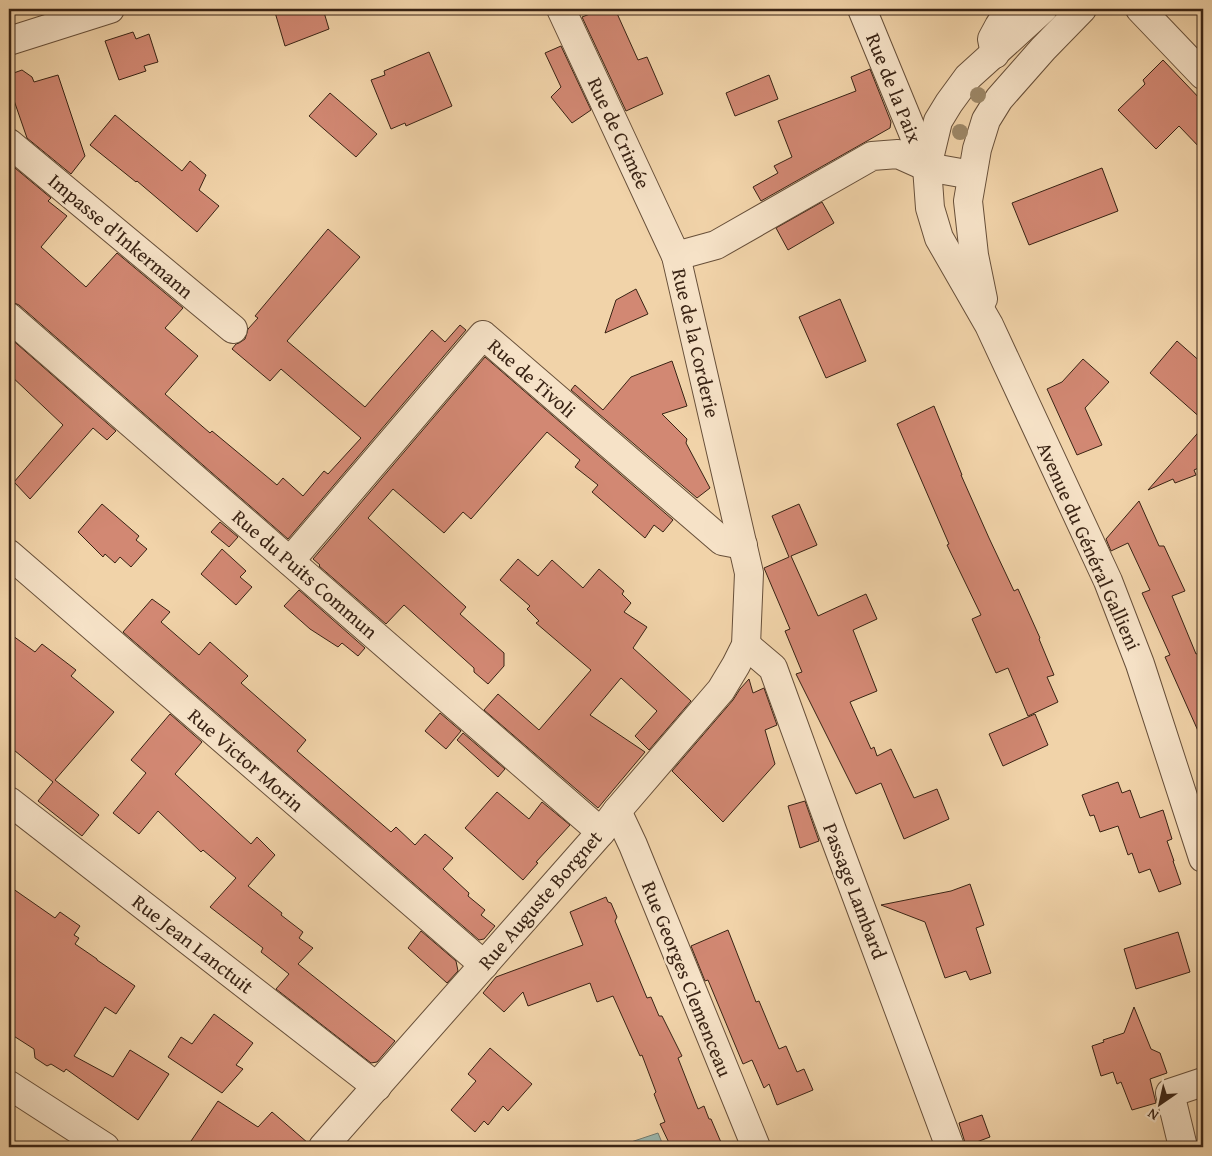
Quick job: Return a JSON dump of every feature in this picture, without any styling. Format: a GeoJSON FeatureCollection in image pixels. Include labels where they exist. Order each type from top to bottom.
{"type":"FeatureCollection","features":[{"type":"Feature","properties":{"kind":"street"},"geometry":{"type":"LineString","coordinates":[[9,41],[110,9]]}},
{"type":"Feature","properties":{"kind":"street","name":"Rue de Crimée"},"geometry":{"type":"LineString","coordinates":[[561,9],[676,256]]}},
{"type":"Feature","properties":{"kind":"street","name":"Rue de la Paix"},"geometry":{"type":"LineString","coordinates":[[862,9],[927,167]]}},
{"type":"Feature","properties":{"kind":"street"},"geometry":{"type":"LineString","coordinates":[[1000,98],[1001,80],[992,39],[1010,9]]}},
{"type":"Feature","properties":{"kind":"street"},"geometry":{"type":"LineString","coordinates":[[988,325],[939,238],[930,208],[927,167],[938,122],[948,103],[968,77],[1043,9]]}},
{"type":"Feature","properties":{"kind":"street"},"geometry":{"type":"LineString","coordinates":[[988,325],[974,255],[968,201],[977,149],[986,120],[1000,98],[1043,49],[1082,9]]}},
{"type":"Feature","properties":{"kind":"street"},"geometry":{"type":"LineString","coordinates":[[1140,9],[1203,76]]}},
{"type":"Feature","properties":{"kind":"street","name":"Impasse d'Inkermann"},"geometry":{"type":"LineString","coordinates":[[9,143],[233,329]]}},
{"type":"Feature","properties":{"kind":"street","name":"Rue de la Corderie"},"geometry":{"type":"LineString","coordinates":[[746,645],[749,573],[676,256],[716,245],[872,156],[898,154],[927,167],[972,176]]}},
{"type":"Feature","properties":{"kind":"street","name":"Rue du Puits Commun"},"geometry":{"type":"LineString","coordinates":[[9,317],[290,561],[609,821]]}},
{"type":"Feature","properties":{"kind":"street","name":"Avenue du Général Gallieni"},"geometry":{"type":"LineString","coordinates":[[988,325],[1108,581],[1197,823],[1203,858]]}},
{"type":"Feature","properties":{"kind":"street","name":"Rue de Tivoli"},"geometry":{"type":"LineString","coordinates":[[290,561],[483,335],[722,541],[743,545]]}},
{"type":"Feature","properties":{"kind":"street","name":"Rue Victor Morin"},"geometry":{"type":"LineString","coordinates":[[9,554],[484,965]]}},
{"type":"Feature","properties":{"kind":"street","name":"Rue Auguste Borgnet"},"geometry":{"type":"LineString","coordinates":[[323,1147],[484,965],[721,690],[746,645]]}},
{"type":"Feature","properties":{"kind":"street","name":"Passage Lambard"},"geometry":{"type":"LineString","coordinates":[[746,645],[773,668],[950,1147]]}},
{"type":"Feature","properties":{"kind":"street","name":"Rue Jean Lanctuit"},"geometry":{"type":"LineString","coordinates":[[9,801],[377,1086]]}},
{"type":"Feature","properties":{"kind":"street","name":"Rue Georges Clemenceau"},"geometry":{"type":"LineString","coordinates":[[609,821],[633,845],[756,1147]]}},
{"type":"Feature","properties":{"kind":"street"},"geometry":{"type":"LineString","coordinates":[[1183,1147],[1170,1093],[1203,1082]]}},
{"type":"Feature","properties":{"kind":"street"},"geometry":{"type":"LineString","coordinates":[[9,1085],[105,1147]]}},
{"type":"Feature","properties":{"kind":"water"},"geometry":{"type":"Polygon","coordinates":[[[658,1133],[663,1145],[657,1147],[627,1147],[625,1144],[658,1133]]]}},
{"type":"Feature","properties":{"kind":"building"},"geometry":{"type":"Polygon","coordinates":[[[274,9],[323,9],[329,29],[285,46],[274,9]]]}},
{"type":"Feature","properties":{"kind":"building"},"geometry":{"type":"Polygon","coordinates":[[[603,9],[615,9],[638,60],[647,57],[663,94],[626,111],[582,17],[603,9]]]}},
{"type":"Feature","properties":{"kind":"building"},"geometry":{"type":"Polygon","coordinates":[[[133,32],[136,39],[149,34],[158,62],[144,66],[146,71],[119,80],[105,41],[133,32]]]}},
{"type":"Feature","properties":{"kind":"building"},"geometry":{"type":"Polygon","coordinates":[[[561,46],[591,110],[572,123],[551,97],[561,87],[545,53],[561,46]]]}},
{"type":"Feature","properties":{"kind":"building"},"geometry":{"type":"Polygon","coordinates":[[[429,52],[452,106],[406,126],[405,123],[391,129],[371,80],[385,75],[384,71],[429,52]]]}},
{"type":"Feature","properties":{"kind":"building"},"geometry":{"type":"Polygon","coordinates":[[[1163,60],[1203,102],[1203,151],[1179,126],[1156,149],[1118,110],[1145,84],[1143,80],[1163,60]]]}},
{"type":"Feature","properties":{"kind":"building"},"geometry":{"type":"Polygon","coordinates":[[[870,69],[891,122],[890,128],[761,201],[753,187],[778,173],[774,166],[792,157],[778,121],[856,91],[851,77],[870,69]]]}},
{"type":"Feature","properties":{"kind":"building"},"geometry":{"type":"Polygon","coordinates":[[[22,70],[32,77],[34,82],[58,75],[85,156],[71,174],[27,138],[9,86],[11,74],[22,70]]]}},
{"type":"Feature","properties":{"kind":"building"},"geometry":{"type":"Polygon","coordinates":[[[769,75],[778,99],[735,116],[726,93],[769,75]]]}},
{"type":"Feature","properties":{"kind":"building"},"geometry":{"type":"Polygon","coordinates":[[[330,93],[377,134],[356,157],[309,116],[330,93]]]}},
{"type":"Feature","properties":{"kind":"building"},"geometry":{"type":"Polygon","coordinates":[[[115,115],[182,171],[190,161],[206,175],[199,190],[219,206],[197,232],[137,181],[90,145],[115,115]]]}},
{"type":"Feature","properties":{"kind":"building"},"geometry":{"type":"Polygon","coordinates":[[[9,163],[51,198],[48,201],[67,216],[41,247],[86,287],[117,253],[183,308],[165,328],[198,356],[165,394],[210,433],[212,431],[277,485],[283,478],[303,496],[324,471],[328,474],[361,438],[281,369],[270,381],[232,349],[236,344],[245,339],[248,329],[258,318],[255,316],[328,229],[360,257],[287,341],[365,407],[432,330],[445,342],[460,325],[466,330],[288,539],[19,305],[9,302],[9,163]]]}},
{"type":"Feature","properties":{"kind":"building"},"geometry":{"type":"Polygon","coordinates":[[[1102,168],[1118,211],[1029,245],[1012,203],[1102,168]]]}},
{"type":"Feature","properties":{"kind":"building"},"geometry":{"type":"Polygon","coordinates":[[[822,202],[834,223],[788,250],[776,228],[822,202]]]}},
{"type":"Feature","properties":{"kind":"building"},"geometry":{"type":"Polygon","coordinates":[[[636,289],[648,314],[605,333],[616,300],[636,289]]]}},
{"type":"Feature","properties":{"kind":"building"},"geometry":{"type":"Polygon","coordinates":[[[840,299],[866,361],[826,378],[799,317],[840,299]]]}},
{"type":"Feature","properties":{"kind":"building"},"geometry":{"type":"Polygon","coordinates":[[[9,337],[116,431],[107,440],[93,428],[30,499],[14,482],[63,425],[9,374],[9,337]]]}},
{"type":"Feature","properties":{"kind":"building"},"geometry":{"type":"Polygon","coordinates":[[[1177,341],[1203,364],[1203,420],[1150,373],[1177,341]]]}},
{"type":"Feature","properties":{"kind":"building"},"geometry":{"type":"Polygon","coordinates":[[[485,357],[673,520],[663,532],[654,525],[645,538],[592,492],[598,485],[575,467],[580,460],[547,432],[471,519],[463,512],[444,533],[393,489],[368,518],[466,607],[460,614],[504,653],[504,666],[488,684],[474,672],[474,668],[404,605],[386,624],[313,559],[485,357]]]}},
{"type":"Feature","properties":{"kind":"building"},"geometry":{"type":"Polygon","coordinates":[[[1083,359],[1109,382],[1085,408],[1102,445],[1077,455],[1047,389],[1062,382],[1083,359]]]}},
{"type":"Feature","properties":{"kind":"building"},"geometry":{"type":"Polygon","coordinates":[[[672,361],[687,406],[662,414],[687,439],[686,443],[710,488],[697,498],[571,390],[575,385],[603,410],[631,377],[672,361]]]}},
{"type":"Feature","properties":{"kind":"building"},"geometry":{"type":"Polygon","coordinates":[[[934,406],[961,475],[989,538],[1014,591],[1018,589],[1054,675],[1047,677],[1058,702],[1028,716],[1008,668],[996,673],[972,619],[981,615],[947,545],[949,544],[897,424],[934,406]]]}},
{"type":"Feature","properties":{"kind":"building"},"geometry":{"type":"Polygon","coordinates":[[[1203,427],[1203,466],[1194,470],[1196,475],[1175,483],[1173,479],[1148,490],[1203,427]]]}},
{"type":"Feature","properties":{"kind":"building"},"geometry":{"type":"Polygon","coordinates":[[[1139,501],[1159,546],[1164,546],[1185,591],[1172,596],[1196,654],[1203,652],[1203,742],[1165,657],[1170,655],[1142,593],[1150,590],[1128,543],[1111,551],[1106,539],[1139,501]]]}},
{"type":"Feature","properties":{"kind":"building"},"geometry":{"type":"Polygon","coordinates":[[[102,504],[139,536],[136,540],[147,549],[131,567],[120,557],[115,563],[105,554],[103,557],[78,532],[102,504]]]}},
{"type":"Feature","properties":{"kind":"building"},"geometry":{"type":"Polygon","coordinates":[[[799,504],[817,545],[791,556],[818,616],[866,594],[877,619],[853,630],[877,691],[850,702],[871,749],[874,747],[877,756],[891,749],[914,798],[937,789],[949,819],[904,839],[881,783],[856,794],[796,674],[802,672],[785,631],[790,629],[764,568],[789,557],[772,516],[799,504]]]}},
{"type":"Feature","properties":{"kind":"building"},"geometry":{"type":"Polygon","coordinates":[[[220,522],[238,537],[229,547],[211,532],[220,522]]]}},
{"type":"Feature","properties":{"kind":"building"},"geometry":{"type":"Polygon","coordinates":[[[222,549],[246,571],[240,577],[252,587],[236,605],[201,574],[222,549]]]}},
{"type":"Feature","properties":{"kind":"building"},"geometry":{"type":"Polygon","coordinates":[[[518,559],[538,576],[552,560],[583,588],[599,569],[624,591],[622,594],[631,603],[624,612],[647,627],[633,648],[691,701],[649,750],[635,736],[657,711],[621,678],[590,715],[645,752],[598,808],[484,710],[498,694],[539,730],[591,670],[536,623],[539,621],[527,609],[530,606],[500,580],[518,559]]]}},
{"type":"Feature","properties":{"kind":"building"},"geometry":{"type":"Polygon","coordinates":[[[299,590],[365,648],[358,656],[342,643],[338,647],[310,629],[284,606],[299,590]]]}},
{"type":"Feature","properties":{"kind":"building"},"geometry":{"type":"Polygon","coordinates":[[[152,599],[170,612],[161,622],[199,655],[210,642],[248,676],[241,683],[306,740],[297,751],[391,832],[396,827],[415,845],[425,834],[453,858],[443,869],[469,893],[468,896],[485,910],[481,915],[495,926],[484,939],[479,940],[123,632],[152,599]]]}},
{"type":"Feature","properties":{"kind":"building"},"geometry":{"type":"Polygon","coordinates":[[[9,633],[35,652],[42,644],[76,670],[71,676],[114,712],[55,780],[99,815],[82,836],[38,801],[53,782],[9,746],[9,633]]]}},
{"type":"Feature","properties":{"kind":"building"},"geometry":{"type":"Polygon","coordinates":[[[749,679],[753,693],[764,688],[777,725],[765,730],[775,764],[723,822],[672,771],[749,679]]]}},
{"type":"Feature","properties":{"kind":"building"},"geometry":{"type":"Polygon","coordinates":[[[440,713],[461,731],[446,749],[425,731],[440,713]]]}},
{"type":"Feature","properties":{"kind":"building"},"geometry":{"type":"Polygon","coordinates":[[[170,714],[202,742],[175,774],[251,844],[257,837],[275,855],[248,886],[303,932],[299,938],[313,948],[298,964],[395,1041],[377,1062],[371,1063],[276,989],[289,974],[261,952],[263,948],[210,907],[236,878],[203,850],[201,852],[158,811],[139,834],[113,813],[146,773],[131,760],[170,714]]]}},
{"type":"Feature","properties":{"kind":"building"},"geometry":{"type":"Polygon","coordinates":[[[1035,714],[1048,745],[1003,766],[989,734],[1035,714]]]}},
{"type":"Feature","properties":{"kind":"building"},"geometry":{"type":"Polygon","coordinates":[[[463,733],[505,769],[498,777],[457,740],[463,733]]]}},
{"type":"Feature","properties":{"kind":"building"},"geometry":{"type":"Polygon","coordinates":[[[1118,782],[1122,793],[1130,790],[1140,818],[1163,810],[1172,839],[1167,841],[1181,884],[1159,892],[1150,869],[1139,873],[1132,853],[1128,855],[1118,826],[1100,832],[1094,815],[1090,816],[1082,795],[1118,782]]]}},
{"type":"Feature","properties":{"kind":"building"},"geometry":{"type":"Polygon","coordinates":[[[497,792],[529,819],[542,802],[570,825],[536,862],[538,863],[523,880],[465,828],[497,792]]]}},
{"type":"Feature","properties":{"kind":"building"},"geometry":{"type":"Polygon","coordinates":[[[805,801],[819,841],[800,848],[788,806],[805,801]]]}},
{"type":"Feature","properties":{"kind":"building"},"geometry":{"type":"Polygon","coordinates":[[[970,884],[984,925],[976,928],[991,973],[970,980],[966,971],[945,978],[925,922],[881,905],[951,891],[970,884]]]}},
{"type":"Feature","properties":{"kind":"building"},"geometry":{"type":"Polygon","coordinates":[[[9,886],[55,918],[60,912],[80,926],[74,935],[79,938],[75,944],[135,986],[116,1014],[105,1007],[74,1056],[113,1077],[130,1050],[169,1074],[138,1120],[66,1069],[64,1072],[51,1064],[47,1066],[35,1058],[34,1049],[9,1033],[9,886]]]}},
{"type":"Feature","properties":{"kind":"building"},"geometry":{"type":"Polygon","coordinates":[[[606,897],[617,917],[615,921],[647,998],[651,997],[659,1016],[662,1016],[682,1056],[678,1058],[698,1109],[704,1106],[723,1147],[671,1147],[660,1124],[665,1122],[642,1055],[640,1056],[613,996],[597,1002],[590,983],[528,1006],[523,992],[504,1012],[483,993],[496,977],[583,945],[570,912],[606,897]]]}},
{"type":"Feature","properties":{"kind":"building"},"geometry":{"type":"Polygon","coordinates":[[[728,930],[756,1002],[759,1001],[779,1049],[786,1046],[797,1072],[804,1069],[813,1090],[777,1105],[769,1084],[764,1088],[752,1060],[743,1064],[708,980],[705,981],[691,946],[728,930]]]}},
{"type":"Feature","properties":{"kind":"building"},"geometry":{"type":"Polygon","coordinates":[[[421,931],[456,961],[458,971],[447,983],[408,948],[421,931]]]}},
{"type":"Feature","properties":{"kind":"building"},"geometry":{"type":"Polygon","coordinates":[[[1178,932],[1190,972],[1136,989],[1124,949],[1178,932]]]}},
{"type":"Feature","properties":{"kind":"building"},"geometry":{"type":"Polygon","coordinates":[[[1134,1007],[1151,1049],[1160,1053],[1167,1073],[1150,1079],[1156,1103],[1132,1110],[1121,1082],[1117,1084],[1113,1072],[1101,1076],[1092,1046],[1124,1033],[1134,1007]]]}},
{"type":"Feature","properties":{"kind":"building"},"geometry":{"type":"Polygon","coordinates":[[[214,1014],[253,1043],[236,1065],[243,1069],[222,1093],[168,1057],[181,1037],[192,1044],[214,1014]]]}},
{"type":"Feature","properties":{"kind":"building"},"geometry":{"type":"Polygon","coordinates":[[[490,1048],[532,1084],[508,1111],[503,1106],[488,1125],[484,1121],[475,1132],[451,1110],[476,1081],[468,1074],[490,1048]]]}},
{"type":"Feature","properties":{"kind":"building"},"geometry":{"type":"Polygon","coordinates":[[[218,1101],[258,1127],[272,1112],[308,1143],[308,1147],[187,1147],[218,1101]]]}},
{"type":"Feature","properties":{"kind":"building"},"geometry":{"type":"Polygon","coordinates":[[[982,1115],[990,1137],[966,1146],[959,1123],[982,1115]]]}}]}
